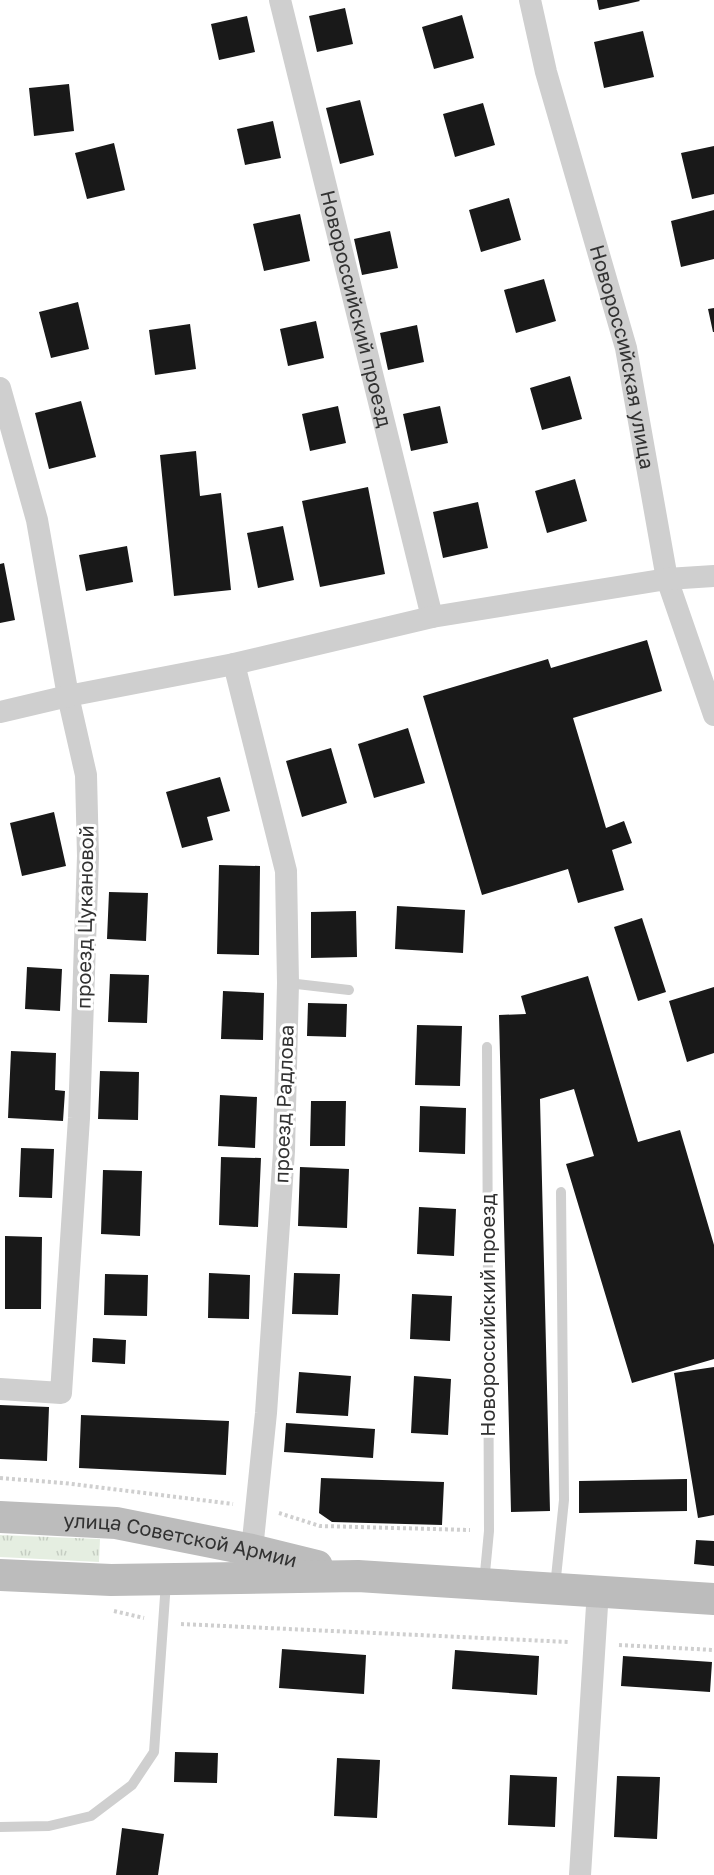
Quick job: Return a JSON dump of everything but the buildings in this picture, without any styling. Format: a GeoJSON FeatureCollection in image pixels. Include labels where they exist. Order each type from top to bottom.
{"type":"FeatureCollection","features":[{"type":"Feature","properties":{"kind":"street","name":"Новороссийский проезд"},"geometry":{"type":"LineString","coordinates":[[280,0],[432,617]]}},
{"type":"Feature","properties":{"kind":"street","name":"Новороссийская улица"},"geometry":{"type":"LineString","coordinates":[[530,0],[546,72],[626,348],[667,579],[714,714]]}},
{"type":"Feature","properties":{"kind":"street","name":"проезд Цукановой"},"geometry":{"type":"LineString","coordinates":[[0,388],[37,520],[68,696],[86,775],[88,856],[79,1118],[61,1393],[0,1389]]}},
{"type":"Feature","properties":{"kind":"street"},"geometry":{"type":"LineString","coordinates":[[0,712],[68,696],[234,664],[432,617],[667,579],[714,576]]}},
{"type":"Feature","properties":{"kind":"street","name":"проезд Радлова"},"geometry":{"type":"LineString","coordinates":[[234,664],[285,871],[288,983],[282,1175],[266,1413],[252,1550]]}},
{"type":"Feature","properties":{"kind":"street","name":"улица Советской Армии"},"geometry":{"type":"LineString","coordinates":[[0,1517],[116,1523],[252,1550],[358,1576]]}},
{"type":"Feature","properties":{"kind":"street","name":"улица Советской Армии"},"geometry":{"type":"LineString","coordinates":[[0,1575],[111,1580],[358,1576],[714,1599]]}},
{"type":"Feature","properties":{"kind":"street"},"geometry":{"type":"LineString","coordinates":[[580,1875],[598,1590]]}},
{"type":"Feature","properties":{"kind":"lane"},"geometry":{"type":"LineString","coordinates":[[288,983],[349,990]]}},
{"type":"Feature","properties":{"kind":"lane","name":"Новороссийский проезд"},"geometry":{"type":"LineString","coordinates":[[484,1583],[489,1530],[487,1047]]}},
{"type":"Feature","properties":{"kind":"lane"},"geometry":{"type":"LineString","coordinates":[[555,1587],[564,1500],[561,1192]]}},
{"type":"Feature","properties":{"kind":"lane"},"geometry":{"type":"LineString","coordinates":[[0,1827],[49,1826],[91,1816],[132,1785],[154,1752],[166,1579]]}},
{"type":"Feature","properties":{"kind":"path"},"geometry":{"type":"LineString","coordinates":[[102,1610],[163,1623],[714,1650]]}},
{"type":"Feature","properties":{"kind":"green space"},"geometry":{"type":"Polygon","coordinates":[[[0,1535],[100,1539],[99,1562],[0,1557],[0,1535]]]}}]}
